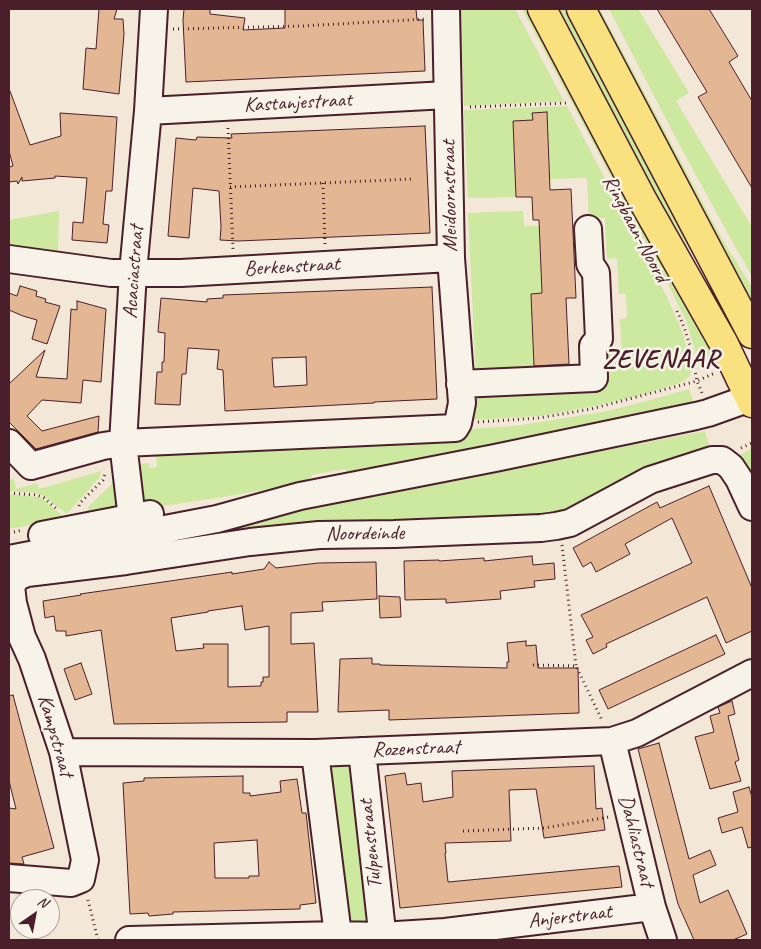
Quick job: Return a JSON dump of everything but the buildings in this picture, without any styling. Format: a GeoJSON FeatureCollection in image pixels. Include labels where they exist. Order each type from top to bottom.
{"type":"FeatureCollection","features":[{"type":"Feature","properties":{"kind":"main road","name":"Ringbaan-Noord"},"geometry":{"type":"LineString","coordinates":[[542,9],[643,201],[724,344],[751,399]]}},
{"type":"Feature","properties":{"kind":"main road"},"geometry":{"type":"LineString","coordinates":[[581,9],[752,334]]}},
{"type":"Feature","properties":{"kind":"street","name":"Meidoornstraat"},"geometry":{"type":"LineString","coordinates":[[446,14],[454,101],[451,258],[462,403],[457,425]]}},
{"type":"Feature","properties":{"kind":"street","name":"Acaciastraat"},"geometry":{"type":"LineString","coordinates":[[133,526],[113,445],[133,272],[148,111],[153,19]]}},
{"type":"Feature","properties":{"kind":"street","name":"Kastanjestraat"},"geometry":{"type":"LineString","coordinates":[[148,111],[454,101]]}},
{"type":"Feature","properties":{"kind":"street"},"geometry":{"type":"LineString","coordinates":[[460,384],[594,378],[593,346],[599,340],[596,273],[590,264],[588,229]]}},
{"type":"Feature","properties":{"kind":"street","name":"Berkenstraat"},"geometry":{"type":"LineString","coordinates":[[9,259],[111,273],[181,273],[451,258]]}},
{"type":"Feature","properties":{"kind":"street","name":"Noordeinde"},"geometry":{"type":"LineString","coordinates":[[9,560],[206,504],[300,496],[495,458],[708,413],[751,399]]}},
{"type":"Feature","properties":{"kind":"street"},"geometry":{"type":"LineString","coordinates":[[9,443],[32,466],[113,445],[457,425]]}},
{"type":"Feature","properties":{"kind":"street","name":"Noordeinde"},"geometry":{"type":"LineString","coordinates":[[11,596],[11,586],[17,577],[27,573],[126,561],[250,542],[319,535],[404,534],[541,528],[560,525],[570,523],[650,480],[712,460],[722,460],[731,467],[739,479],[752,507]]}},
{"type":"Feature","properties":{"kind":"street","name":"Noordeinde"},"geometry":{"type":"LineString","coordinates":[[9,542],[133,526]]}},
{"type":"Feature","properties":{"kind":"street","name":"Kampstraat"},"geometry":{"type":"LineString","coordinates":[[11,596],[22,637],[32,660],[63,752],[85,860],[81,880]]}},
{"type":"Feature","properties":{"kind":"street","name":"Rozenstraat"},"geometry":{"type":"LineString","coordinates":[[63,752],[315,753],[612,741],[637,733],[752,673]]}},
{"type":"Feature","properties":{"kind":"street","name":"Dahliastraat"},"geometry":{"type":"LineString","coordinates":[[612,741],[652,907],[663,940]]}},
{"type":"Feature","properties":{"kind":"street","name":"Tulpenstraat"},"geometry":{"type":"LineString","coordinates":[[362,751],[382,938]]}},
{"type":"Feature","properties":{"kind":"street","name":"Tulpenstraat"},"geometry":{"type":"LineString","coordinates":[[315,753],[338,935]]}},
{"type":"Feature","properties":{"kind":"street"},"geometry":{"type":"LineString","coordinates":[[9,878],[71,883],[81,880]]}},
{"type":"Feature","properties":{"kind":"street","name":"Anjerstraat"},"geometry":{"type":"LineString","coordinates":[[129,940],[338,935],[382,938],[652,907]]}},
{"type":"Feature","properties":{"kind":"path"},"geometry":{"type":"LineString","coordinates":[[153,19],[302,26],[410,20],[446,14]]}},
{"type":"Feature","properties":{"kind":"path"},"geometry":{"type":"LineString","coordinates":[[454,101],[569,103],[564,94]]}},
{"type":"Feature","properties":{"kind":"path"},"geometry":{"type":"LineString","coordinates":[[227,107],[234,270]]}},
{"type":"Feature","properties":{"kind":"path"},"geometry":{"type":"LineString","coordinates":[[230,187],[412,179]]}},
{"type":"Feature","properties":{"kind":"path"},"geometry":{"type":"LineString","coordinates":[[323,183],[326,265]]}},
{"type":"Feature","properties":{"kind":"path"},"geometry":{"type":"LineString","coordinates":[[677,310],[690,345],[708,413]]}},
{"type":"Feature","properties":{"kind":"path"},"geometry":{"type":"LineString","coordinates":[[457,425],[539,418],[591,409],[698,381],[734,364]]}},
{"type":"Feature","properties":{"kind":"path"},"geometry":{"type":"LineString","coordinates":[[78,508],[80,503],[103,480],[113,445]]}},
{"type":"Feature","properties":{"kind":"path"},"geometry":{"type":"LineString","coordinates":[[9,493],[37,495],[44,498],[61,513]]}},
{"type":"Feature","properties":{"kind":"path"},"geometry":{"type":"LineString","coordinates":[[560,525],[576,666],[612,741]]}},
{"type":"Feature","properties":{"kind":"path"},"geometry":{"type":"LineString","coordinates":[[533,665],[576,666]]}},
{"type":"Feature","properties":{"kind":"path"},"geometry":{"type":"LineString","coordinates":[[463,831],[544,828],[629,813]]}},
{"type":"Feature","properties":{"kind":"path"},"geometry":{"type":"LineString","coordinates":[[81,880],[98,940]]}},
{"type":"Feature","properties":{"kind":"green space"},"geometry":{"type":"Polygon","coordinates":[[[455,9],[515,9],[564,101],[464,106],[462,51],[457,47],[455,9]]]}},
{"type":"Feature","properties":{"kind":"green space"},"geometry":{"type":"Polygon","coordinates":[[[522,9],[530,9],[714,355],[716,363],[699,369],[687,323],[672,292],[522,9]]]}},
{"type":"Feature","properties":{"kind":"green space"},"geometry":{"type":"Polygon","coordinates":[[[553,9],[571,9],[695,247],[689,250],[678,230],[661,210],[553,9]]]}},
{"type":"Feature","properties":{"kind":"green space"},"geometry":{"type":"Polygon","coordinates":[[[593,9],[600,9],[721,237],[752,287],[752,312],[593,9]]]}},
{"type":"Feature","properties":{"kind":"green space"},"geometry":{"type":"Polygon","coordinates":[[[609,9],[638,9],[689,93],[676,101],[752,227],[752,276],[680,146],[609,9]]]}},
{"type":"Feature","properties":{"kind":"green space"},"geometry":{"type":"Polygon","coordinates":[[[567,106],[667,297],[683,334],[691,370],[690,376],[680,383],[595,406],[540,416],[469,420],[468,396],[602,383],[601,354],[622,353],[620,319],[627,318],[626,294],[619,294],[617,258],[607,259],[605,218],[589,218],[587,178],[550,179],[547,113],[533,113],[533,120],[513,121],[516,197],[468,198],[464,110],[567,106]]]}},
{"type":"Feature","properties":{"kind":"green space"},"geometry":{"type":"Polygon","coordinates":[[[59,211],[58,253],[23,249],[9,245],[9,220],[59,211]]]}},
{"type":"Feature","properties":{"kind":"green space"},"geometry":{"type":"Polygon","coordinates":[[[523,211],[524,226],[539,226],[542,293],[531,294],[535,374],[476,377],[468,213],[523,211]]]}},
{"type":"Feature","properties":{"kind":"green space"},"geometry":{"type":"Polygon","coordinates":[[[689,389],[694,403],[679,408],[351,474],[344,469],[312,475],[308,482],[163,506],[152,504],[140,495],[133,465],[149,463],[150,468],[157,467],[156,450],[515,426],[608,411],[689,389]]]}},
{"type":"Feature","properties":{"kind":"green space"},"geometry":{"type":"Polygon","coordinates":[[[705,431],[710,449],[575,509],[558,513],[96,558],[234,522],[705,431]]]}},
{"type":"Feature","properties":{"kind":"green space"},"geometry":{"type":"Polygon","coordinates":[[[752,448],[752,478],[734,458],[752,448]]]}},
{"type":"Feature","properties":{"kind":"green space"},"geometry":{"type":"Polygon","coordinates":[[[101,471],[100,477],[67,514],[42,495],[9,491],[9,480],[14,479],[16,489],[37,483],[39,489],[101,471]]]}},
{"type":"Feature","properties":{"kind":"green space"},"geometry":{"type":"Polygon","coordinates":[[[114,475],[118,505],[114,511],[89,521],[87,511],[89,506],[111,485],[114,475]]]}},
{"type":"Feature","properties":{"kind":"green space"},"geometry":{"type":"Polygon","coordinates":[[[9,494],[42,498],[64,517],[49,522],[9,529],[9,494]]]}},
{"type":"Feature","properties":{"kind":"green space"},"geometry":{"type":"Polygon","coordinates":[[[354,760],[370,924],[346,928],[325,763],[354,760]]]}},
{"type":"Feature","properties":{"kind":"district","name":"ZEVENAAR"},"geometry":{"type":"Point","coordinates":[661,360]}}]}
